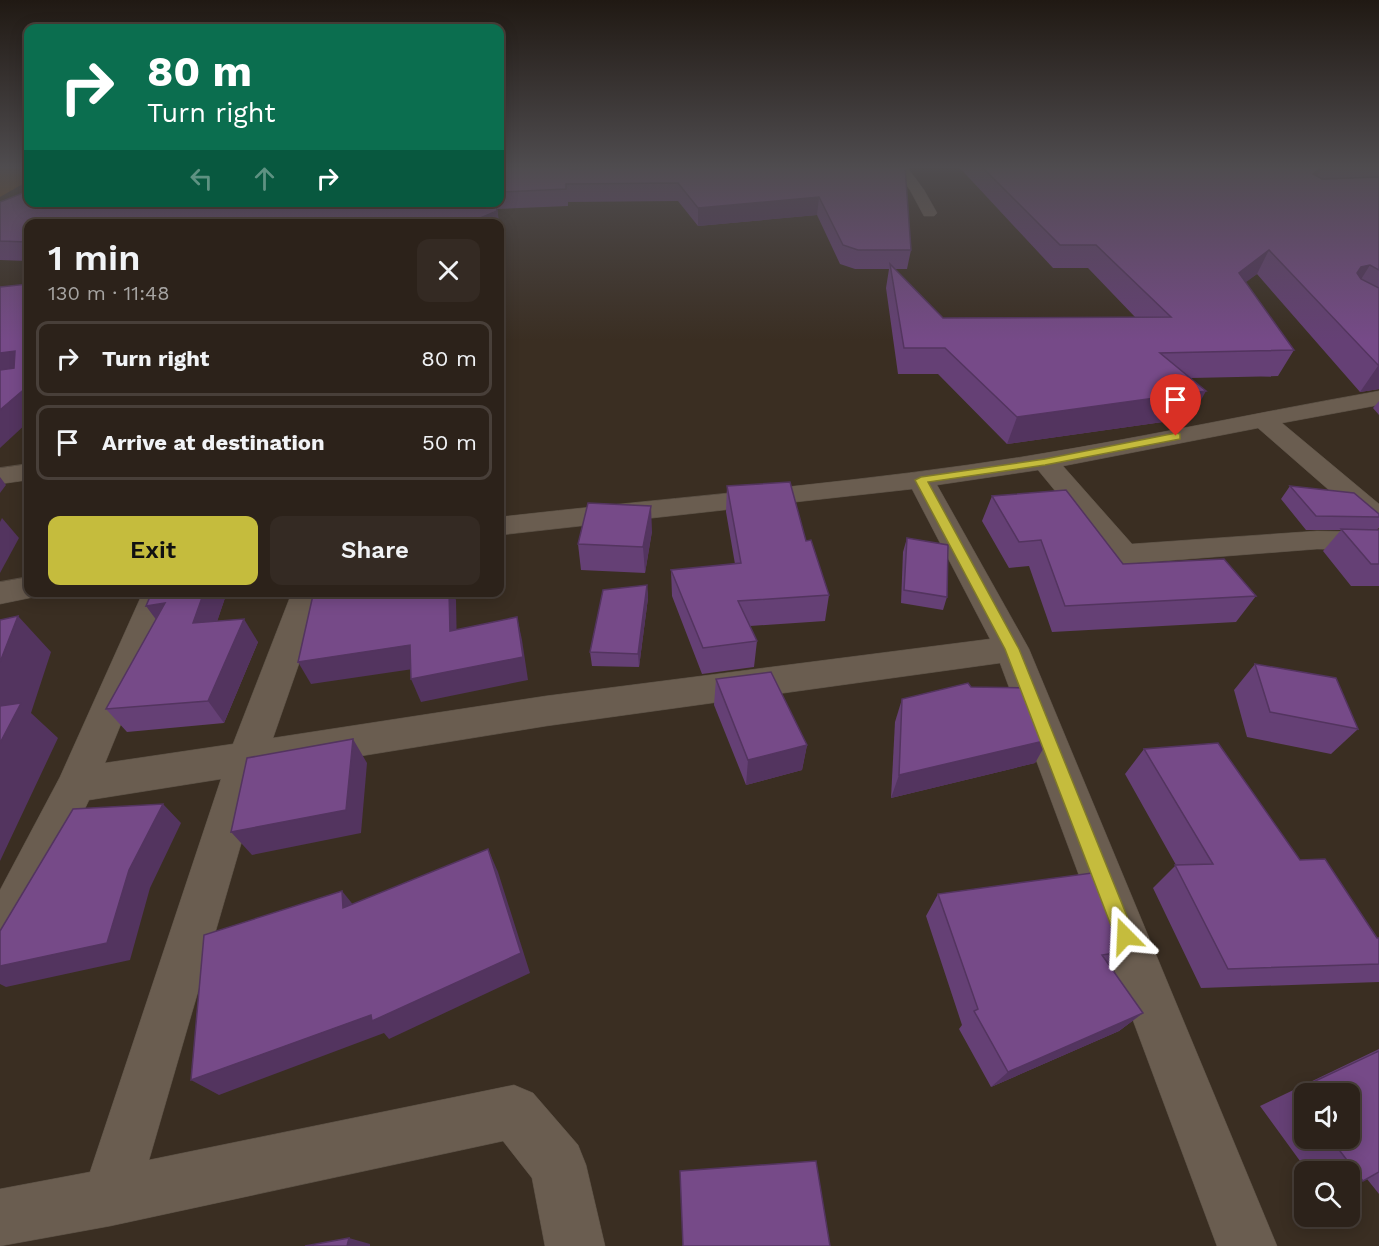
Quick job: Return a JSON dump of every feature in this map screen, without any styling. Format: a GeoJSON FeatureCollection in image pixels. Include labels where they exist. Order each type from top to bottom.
{"type":"FeatureCollection","features":[{"type":"Feature","properties":{"kind":"street"},"geometry":{"type":"LineString","coordinates":[[504,526],[842,492],[1045,462],[1379,399]]}},
{"type":"Feature","properties":{"kind":"street"},"geometry":{"type":"LineString","coordinates":[[1264,420],[1379,519]]}},
{"type":"Feature","properties":{"kind":"street"},"geometry":{"type":"LineString","coordinates":[[1045,462],[1124,554],[1317,540],[1379,541]]}},
{"type":"Feature","properties":{"kind":"street"},"geometry":{"type":"LineString","coordinates":[[0,476],[24,473]]}},
{"type":"Feature","properties":{"kind":"street"},"geometry":{"type":"LineString","coordinates":[[921,480],[1012,649],[1247,1246]]}},
{"type":"Feature","properties":{"kind":"street"},"geometry":{"type":"LineString","coordinates":[[0,593],[24,589]]}},
{"type":"Feature","properties":{"kind":"street"},"geometry":{"type":"LineString","coordinates":[[0,937],[76,785],[157,597]]}},
{"type":"Feature","properties":{"kind":"street"},"geometry":{"type":"LineString","coordinates":[[110,1197],[247,758],[306,597]]}},
{"type":"Feature","properties":{"kind":"street"},"geometry":{"type":"LineString","coordinates":[[76,785],[558,709],[1012,649]]}},
{"type":"Feature","properties":{"kind":"street"},"geometry":{"type":"LineString","coordinates":[[1,1219],[514,1112],[558,1165],[576,1246]]}},
{"type":"Feature","properties":{"kind":"building"},"geometry":{"type":"Polygon","coordinates":[[[0,225],[24,225],[24,242],[0,241],[0,225]]]}},
{"type":"Feature","properties":{"kind":"building"},"geometry":{"type":"Polygon","coordinates":[[[833,225],[909,225],[911,250],[858,250],[843,245],[833,225]]]}},
{"type":"Feature","properties":{"kind":"building"},"geometry":{"type":"Polygon","coordinates":[[[1040,225],[1379,225],[1379,270],[1370,265],[1361,267],[1357,273],[1361,279],[1379,288],[1379,366],[1269,250],[1239,273],[1294,350],[1160,353],[1206,391],[1017,417],[945,348],[904,348],[890,264],[943,318],[1171,317],[1096,245],[1060,245],[1040,225]]]}},
{"type":"Feature","properties":{"kind":"building"},"geometry":{"type":"Polygon","coordinates":[[[24,284],[24,389],[0,410],[0,370],[14,368],[15,351],[0,353],[0,287],[24,284]]]}},
{"type":"Feature","properties":{"kind":"building"},"geometry":{"type":"Polygon","coordinates":[[[790,482],[806,541],[811,540],[829,595],[738,601],[757,641],[703,648],[671,570],[741,563],[727,486],[790,482]]]}},
{"type":"Feature","properties":{"kind":"building"},"geometry":{"type":"Polygon","coordinates":[[[1290,486],[1354,493],[1379,514],[1379,517],[1316,516],[1290,486]]]}},
{"type":"Feature","properties":{"kind":"building"},"geometry":{"type":"Polygon","coordinates":[[[1066,490],[1123,564],[1224,559],[1256,596],[1065,606],[1041,540],[1019,542],[992,496],[1066,490]]]}},
{"type":"Feature","properties":{"kind":"building"},"geometry":{"type":"Polygon","coordinates":[[[588,503],[651,506],[643,547],[578,544],[588,503]]]}},
{"type":"Feature","properties":{"kind":"building"},"geometry":{"type":"Polygon","coordinates":[[[1341,529],[1379,530],[1379,564],[1371,564],[1341,529]]]}},
{"type":"Feature","properties":{"kind":"building"},"geometry":{"type":"Polygon","coordinates":[[[907,538],[948,545],[947,597],[904,590],[907,538]]]}},
{"type":"Feature","properties":{"kind":"building"},"geometry":{"type":"Polygon","coordinates":[[[647,585],[638,654],[590,652],[603,590],[647,585]]]}},
{"type":"Feature","properties":{"kind":"building"},"geometry":{"type":"Polygon","coordinates":[[[150,597],[202,597],[193,623],[244,619],[208,701],[106,709],[165,603],[146,606],[150,597]]]}},
{"type":"Feature","properties":{"kind":"building"},"geometry":{"type":"Polygon","coordinates":[[[313,597],[449,597],[450,631],[517,617],[523,657],[411,679],[410,645],[298,662],[313,597]]]}},
{"type":"Feature","properties":{"kind":"building"},"geometry":{"type":"Polygon","coordinates":[[[18,616],[0,662],[0,620],[18,616]]]}},
{"type":"Feature","properties":{"kind":"building"},"geometry":{"type":"Polygon","coordinates":[[[1255,664],[1336,678],[1358,729],[1270,712],[1255,664]]]}},
{"type":"Feature","properties":{"kind":"building"},"geometry":{"type":"Polygon","coordinates":[[[771,672],[807,745],[748,760],[716,679],[771,672]]]}},
{"type":"Feature","properties":{"kind":"building"},"geometry":{"type":"Polygon","coordinates":[[[968,683],[971,687],[1028,688],[1048,740],[899,775],[902,699],[968,683]]]}},
{"type":"Feature","properties":{"kind":"building"},"geometry":{"type":"Polygon","coordinates":[[[21,703],[0,743],[0,706],[21,703]]]}},
{"type":"Feature","properties":{"kind":"building"},"geometry":{"type":"Polygon","coordinates":[[[353,739],[346,810],[231,832],[247,758],[353,739]]]}},
{"type":"Feature","properties":{"kind":"building"},"geometry":{"type":"Polygon","coordinates":[[[1218,743],[1300,860],[1325,859],[1379,938],[1379,964],[1228,969],[1175,865],[1213,864],[1144,749],[1218,743]]]}},
{"type":"Feature","properties":{"kind":"building"},"geometry":{"type":"Polygon","coordinates":[[[163,804],[129,870],[107,943],[0,966],[0,931],[73,809],[163,804]]]}},
{"type":"Feature","properties":{"kind":"building"},"geometry":{"type":"Polygon","coordinates":[[[488,849],[521,953],[372,1021],[371,1015],[191,1080],[204,935],[342,891],[343,908],[488,849]]]}},
{"type":"Feature","properties":{"kind":"building"},"geometry":{"type":"Polygon","coordinates":[[[1092,873],[1133,950],[1102,955],[1143,1013],[1008,1072],[974,1011],[978,1009],[938,894],[1092,873]]]}},
{"type":"Feature","properties":{"kind":"building"},"geometry":{"type":"Polygon","coordinates":[[[1379,1051],[1379,1172],[1363,1181],[1360,1177],[1360,1161],[1348,1161],[1338,1149],[1360,1149],[1360,1083],[1311,1083],[1379,1051]]]}},
{"type":"Feature","properties":{"kind":"building"},"geometry":{"type":"Polygon","coordinates":[[[816,1161],[830,1246],[683,1246],[680,1171],[816,1161]]]}},
{"type":"Feature","properties":{"kind":"building"},"geometry":{"type":"Polygon","coordinates":[[[349,1238],[347,1246],[305,1246],[349,1238]]]}},
{"type":"Feature","properties":{"kind":"route"},"geometry":{"type":"LineString","coordinates":[[1125,936],[1012,649],[921,480],[1045,462],[1176,436]]}}]}
